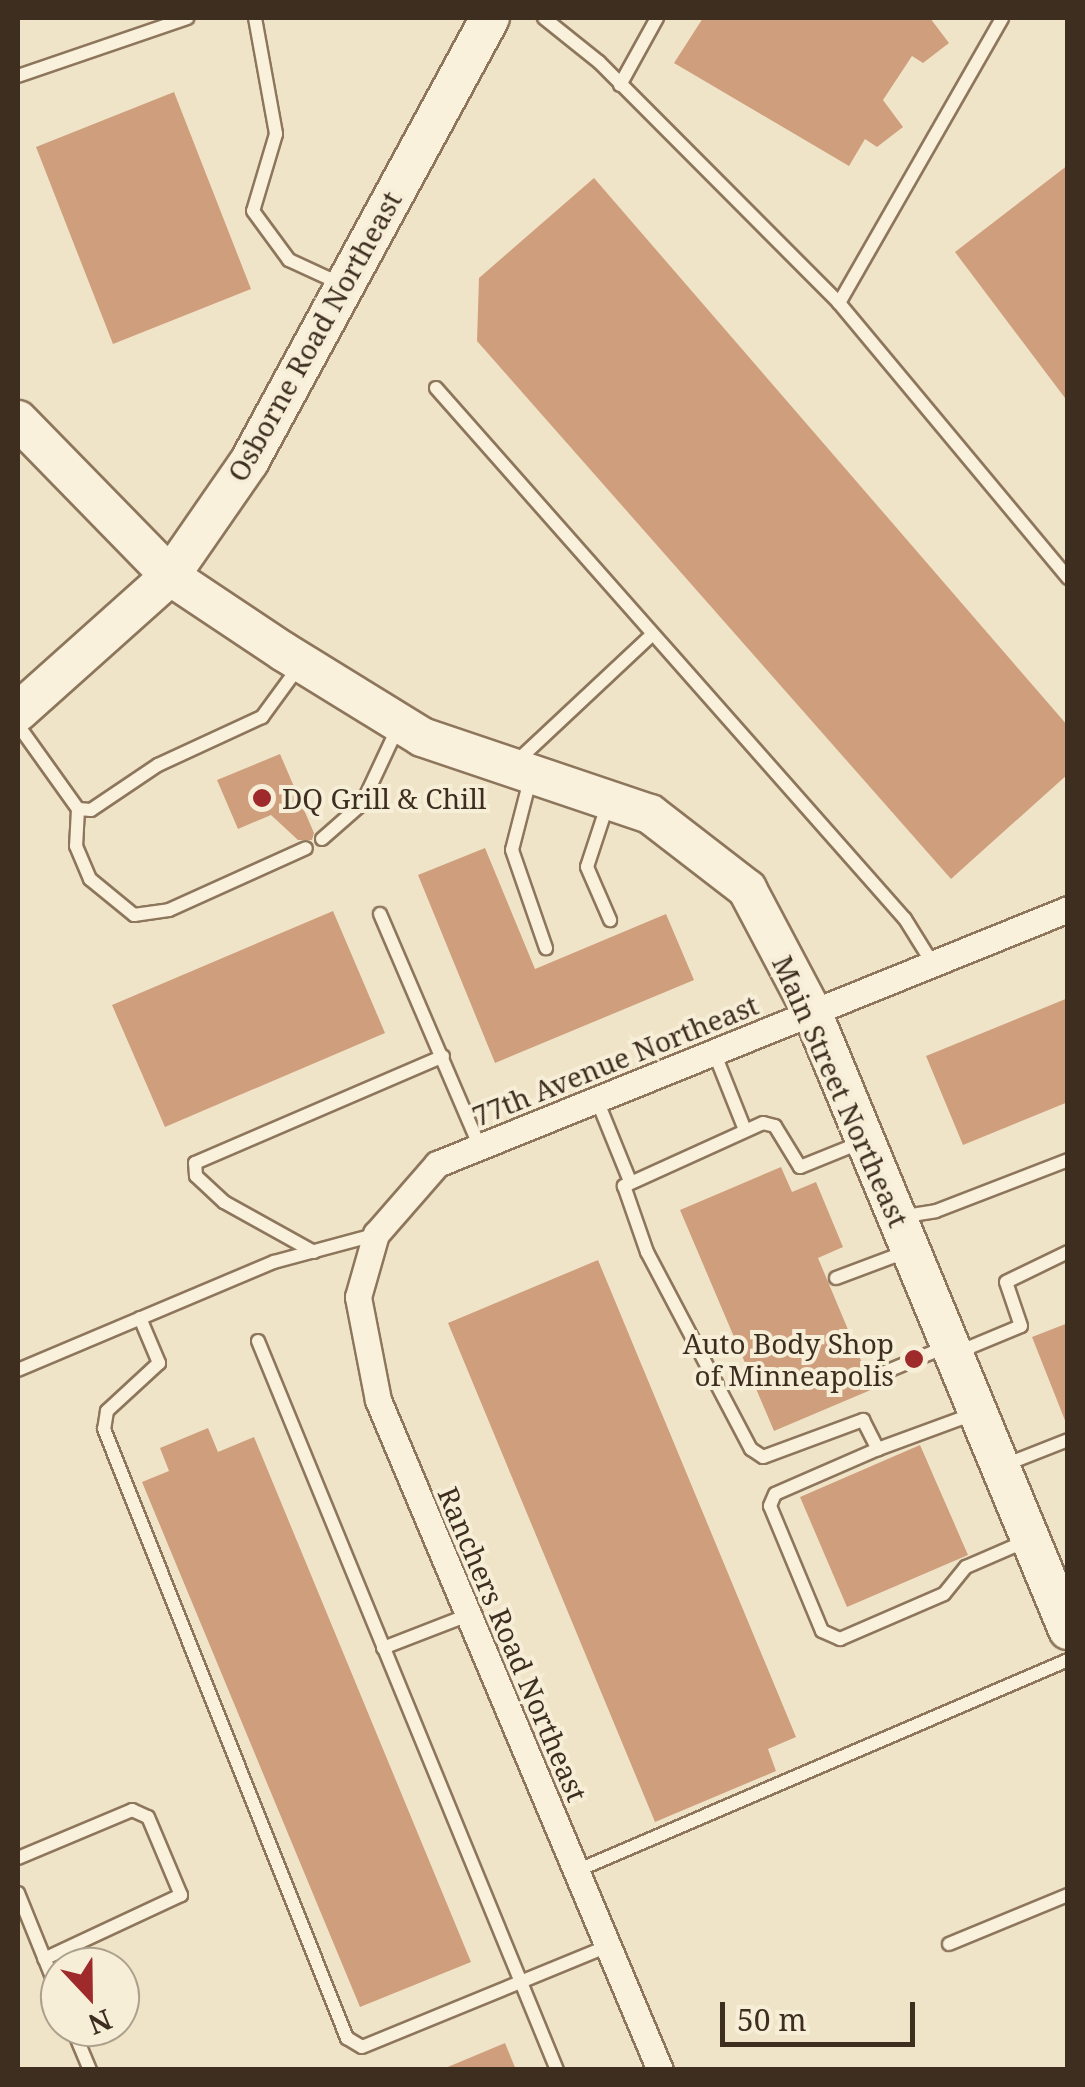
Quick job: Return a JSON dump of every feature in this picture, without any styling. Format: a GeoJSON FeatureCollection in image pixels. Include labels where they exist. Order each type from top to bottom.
{"type":"FeatureCollection","features":[{"type":"Feature","properties":{"kind":"street","name":"Osborne Road Northeast"},"geometry":{"type":"LineString","coordinates":[[21,709],[170,576],[249,462],[490,18]]}},
{"type":"Feature","properties":{"kind":"street","name":"Main Street Northeast"},"geometry":{"type":"LineString","coordinates":[[18,420],[170,576],[302,664],[400,723],[650,814],[748,890],[812,1012],[1066,1621]]}},
{"type":"Feature","properties":{"kind":"street","name":"77th Avenue Northeast"},"geometry":{"type":"LineString","coordinates":[[376,1234],[437,1164],[1068,909]]}},
{"type":"Feature","properties":{"kind":"street","name":"Ranchers Road Northeast"},"geometry":{"type":"LineString","coordinates":[[376,1234],[358,1297],[378,1400],[660,2070]]}},
{"type":"Feature","properties":{"kind":"lane"},"geometry":{"type":"LineString","coordinates":[[18,76],[187,18]]}},
{"type":"Feature","properties":{"kind":"lane"},"geometry":{"type":"LineString","coordinates":[[255,18],[276,134],[252,211],[289,260],[345,286]]}},
{"type":"Feature","properties":{"kind":"lane"},"geometry":{"type":"LineString","coordinates":[[544,18],[620,85],[839,304],[1068,578]]}},
{"type":"Feature","properties":{"kind":"lane"},"geometry":{"type":"LineString","coordinates":[[620,85],[657,18]]}},
{"type":"Feature","properties":{"kind":"lane"},"geometry":{"type":"LineString","coordinates":[[839,304],[1002,18]]}},
{"type":"Feature","properties":{"kind":"lane"},"geometry":{"type":"LineString","coordinates":[[436,388],[905,919],[933,964]]}},
{"type":"Feature","properties":{"kind":"lane"},"geometry":{"type":"LineString","coordinates":[[546,948],[512,850],[521,770],[653,634]]}},
{"type":"Feature","properties":{"kind":"lane"},"geometry":{"type":"LineString","coordinates":[[78,809],[91,810],[158,765],[262,717],[302,664]]}},
{"type":"Feature","properties":{"kind":"lane"},"geometry":{"type":"LineString","coordinates":[[21,709],[78,809],[76,846],[90,880],[134,915],[169,910],[306,848]]}},
{"type":"Feature","properties":{"kind":"lane"},"geometry":{"type":"LineString","coordinates":[[322,839],[362,804],[400,723]]}},
{"type":"Feature","properties":{"kind":"lane"},"geometry":{"type":"LineString","coordinates":[[608,800],[587,868],[610,920]]}},
{"type":"Feature","properties":{"kind":"lane"},"geometry":{"type":"LineString","coordinates":[[380,914],[480,1147]]}},
{"type":"Feature","properties":{"kind":"lane"},"geometry":{"type":"LineString","coordinates":[[714,1052],[744,1130]]}},
{"type":"Feature","properties":{"kind":"lane"},"geometry":{"type":"LineString","coordinates":[[314,1252],[224,1202],[196,1176],[195,1162],[444,1056]]}},
{"type":"Feature","properties":{"kind":"lane"},"geometry":{"type":"LineString","coordinates":[[598,1100],[628,1179],[647,1252],[751,1449],[763,1457],[798,1450],[863,1420],[878,1449]]}},
{"type":"Feature","properties":{"kind":"lane"},"geometry":{"type":"LineString","coordinates":[[628,1179],[744,1130],[774,1126],[800,1167],[864,1141]]}},
{"type":"Feature","properties":{"kind":"lane"},"geometry":{"type":"LineString","coordinates":[[836,1278],[936,1211],[1068,1160]]}},
{"type":"Feature","properties":{"kind":"lane"},"geometry":{"type":"LineString","coordinates":[[18,1370],[140,1318],[314,1252],[376,1234]]}},
{"type":"Feature","properties":{"kind":"lane"},"geometry":{"type":"LineString","coordinates":[[872,1378],[1021,1326],[1006,1282],[1068,1252]]}},
{"type":"Feature","properties":{"kind":"lane"},"geometry":{"type":"LineString","coordinates":[[140,1318],[159,1363],[107,1412],[104,1429],[348,2038],[362,2047],[608,1946]]}},
{"type":"Feature","properties":{"kind":"lane"},"geometry":{"type":"LineString","coordinates":[[258,1342],[556,2070]]}},
{"type":"Feature","properties":{"kind":"lane"},"geometry":{"type":"LineString","coordinates":[[978,1412],[878,1449],[775,1494],[770,1506],[822,1631],[840,1639],[944,1594],[966,1567],[1030,1540]]}},
{"type":"Feature","properties":{"kind":"lane"},"geometry":{"type":"LineString","coordinates":[[1000,1467],[1068,1440]]}},
{"type":"Feature","properties":{"kind":"lane"},"geometry":{"type":"LineString","coordinates":[[383,1648],[468,1614]]}},
{"type":"Feature","properties":{"kind":"lane"},"geometry":{"type":"LineString","coordinates":[[576,1871],[1068,1660]]}},
{"type":"Feature","properties":{"kind":"lane"},"geometry":{"type":"LineString","coordinates":[[18,1858],[132,1810],[148,1817],[181,1894],[69,1947]]}},
{"type":"Feature","properties":{"kind":"lane"},"geometry":{"type":"LineString","coordinates":[[18,1894],[40,1949]]}},
{"type":"Feature","properties":{"kind":"lane"},"geometry":{"type":"LineString","coordinates":[[950,1944],[1068,1895]]}},
{"type":"Feature","properties":{"kind":"building"},"geometry":{"type":"Polygon","coordinates":[[[703,18],[930,18],[949,43],[923,63],[912,56],[883,100],[903,127],[877,147],[865,139],[849,166],[674,63],[703,18]]]}},
{"type":"Feature","properties":{"kind":"building"},"geometry":{"type":"Polygon","coordinates":[[[174,92],[251,289],[113,344],[36,147],[174,92]]]}},
{"type":"Feature","properties":{"kind":"building"},"geometry":{"type":"Polygon","coordinates":[[[1068,165],[1068,402],[955,252],[1068,165]]]}},
{"type":"Feature","properties":{"kind":"building"},"geometry":{"type":"Polygon","coordinates":[[[594,178],[1068,726],[1068,774],[951,879],[477,341],[479,278],[594,178]]]}},
{"type":"Feature","properties":{"kind":"building","name":"DQ Grill & Chill"},"geometry":{"type":"Polygon","coordinates":[[[280,754],[314,833],[312,840],[298,840],[271,815],[238,829],[217,780],[280,754]]]}},
{"type":"Feature","properties":{"kind":"building"},"geometry":{"type":"Polygon","coordinates":[[[485,848],[535,969],[666,914],[694,980],[495,1063],[418,875],[485,848]]]}},
{"type":"Feature","properties":{"kind":"building"},"geometry":{"type":"Polygon","coordinates":[[[333,911],[385,1033],[165,1127],[112,1005],[333,911]]]}},
{"type":"Feature","properties":{"kind":"building"},"geometry":{"type":"Polygon","coordinates":[[[1068,998],[1068,1102],[963,1145],[926,1056],[1068,998]]]}},
{"type":"Feature","properties":{"kind":"building"},"geometry":{"type":"Polygon","coordinates":[[[781,1167],[792,1192],[816,1182],[843,1247],[818,1258],[865,1370],[862,1381],[873,1389],[774,1431],[680,1210],[781,1167]]]}},
{"type":"Feature","properties":{"kind":"building"},"geometry":{"type":"Polygon","coordinates":[[[598,1260],[796,1737],[768,1749],[776,1771],[655,1822],[448,1323],[598,1260]]]}},
{"type":"Feature","properties":{"kind":"building"},"geometry":{"type":"Polygon","coordinates":[[[1068,1323],[1068,1423],[1066,1423],[1032,1337],[1068,1323]]]}},
{"type":"Feature","properties":{"kind":"building"},"geometry":{"type":"Polygon","coordinates":[[[208,1428],[218,1452],[254,1437],[471,1962],[360,2007],[142,1482],[169,1471],[160,1448],[208,1428]]]}},
{"type":"Feature","properties":{"kind":"building"},"geometry":{"type":"Polygon","coordinates":[[[920,1445],[968,1555],[847,1607],[800,1497],[920,1445]]]}},
{"type":"Feature","properties":{"kind":"building"},"geometry":{"type":"Polygon","coordinates":[[[505,2043],[516,2070],[443,2070],[443,2069],[505,2043]]]}},
{"type":"Feature","properties":{"kind":"place","name":"DQ Grill & Chill"},"geometry":{"type":"Point","coordinates":[262,798]}},
{"type":"Feature","properties":{"kind":"place","name":"Auto Body Shop of Minneapolis"},"geometry":{"type":"Point","coordinates":[914,1359]}}]}
